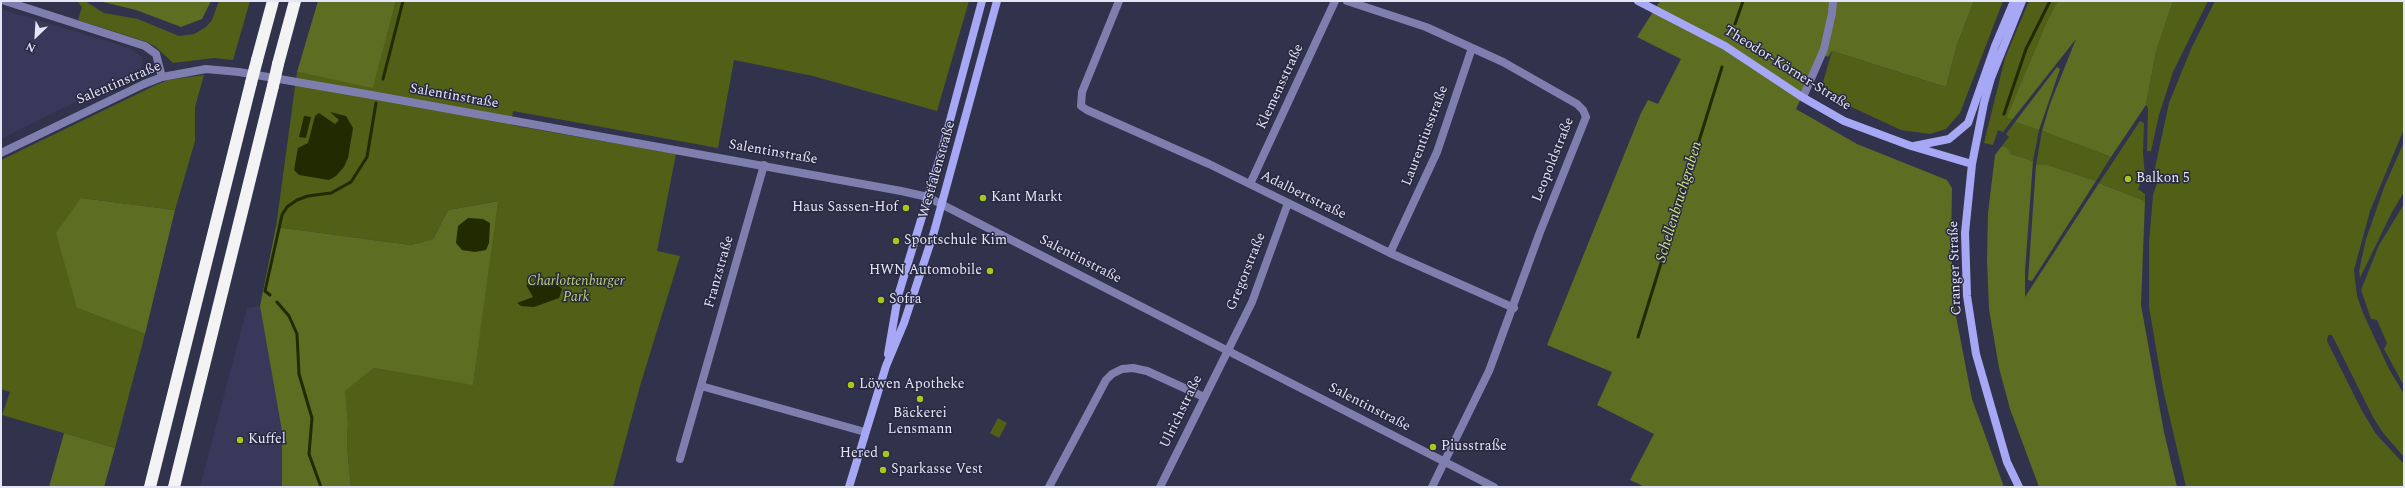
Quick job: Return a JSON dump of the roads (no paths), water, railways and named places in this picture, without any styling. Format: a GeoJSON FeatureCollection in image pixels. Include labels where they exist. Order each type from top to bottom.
{"type":"FeatureCollection","features":[{"type":"Feature","properties":{"kind":"highway"},"geometry":{"type":"LineString","coordinates":[[150,487],[251,82],[273,1]]}},
{"type":"Feature","properties":{"kind":"highway"},"geometry":{"type":"LineString","coordinates":[[174,487],[278,64],[296,1]]}},
{"type":"Feature","properties":{"kind":"main road","name":"Westfalenstraße"},"geometry":{"type":"LineString","coordinates":[[886,366],[898,296],[928,197],[982,1]]}},
{"type":"Feature","properties":{"kind":"main road","name":"Westfalenstraße"},"geometry":{"type":"LineString","coordinates":[[849,487],[886,366],[904,323],[942,204],[997,1]]}},
{"type":"Feature","properties":{"kind":"main road","name":"Theodor-Körner-Straße"},"geometry":{"type":"LineString","coordinates":[[1638,1],[1725,46],[1803,97],[1844,120],[1911,146],[1972,164]]}},
{"type":"Feature","properties":{"kind":"main road"},"geometry":{"type":"LineString","coordinates":[[1911,146],[1949,139],[1968,122],[1992,52],[2014,1]]}},
{"type":"Feature","properties":{"kind":"main road","name":"Cranger Straße"},"geometry":{"type":"LineString","coordinates":[[2019,487],[2008,462],[1976,354],[1967,296],[1965,233],[1972,164],[1991,78],[2022,1]]}},
{"type":"Feature","properties":{"kind":"street"},"geometry":{"type":"LineString","coordinates":[[5,1],[145,46],[156,54],[162,77]]}},
{"type":"Feature","properties":{"kind":"street","name":"Adalbertstraße"},"geometry":{"type":"LineString","coordinates":[[1119,1],[1082,92],[1081,106],[1250,184],[1390,253],[1514,308]]}},
{"type":"Feature","properties":{"kind":"street","name":"Klemensstraße"},"geometry":{"type":"LineString","coordinates":[[1250,184],[1335,1]]}},
{"type":"Feature","properties":{"kind":"street","name":"Leopoldstraße"},"geometry":{"type":"LineString","coordinates":[[1347,1],[1426,27],[1503,62],[1577,104],[1583,110],[1586,117],[1540,232],[1514,308],[1489,371],[1445,462]]}},
{"type":"Feature","properties":{"kind":"street"},"geometry":{"type":"LineString","coordinates":[[1803,97],[1824,49],[1832,13],[1833,1]]}},
{"type":"Feature","properties":{"kind":"street","name":"Laurentiusstraße"},"geometry":{"type":"LineString","coordinates":[[1390,253],[1437,152],[1472,48]]}},
{"type":"Feature","properties":{"kind":"street","name":"Salentinstraße"},"geometry":{"type":"LineString","coordinates":[[1,153],[162,77],[206,69],[239,72],[764,165],[928,197],[1494,487]]}},
{"type":"Feature","properties":{"kind":"street","name":"Franzstraße"},"geometry":{"type":"LineString","coordinates":[[680,459],[764,165]]}},
{"type":"Feature","properties":{"kind":"street","name":"Gregorstraße"},"geometry":{"type":"LineString","coordinates":[[1227,349],[1252,302],[1288,203]]}},
{"type":"Feature","properties":{"kind":"street","name":"Ulrichstraße"},"geometry":{"type":"LineString","coordinates":[[1160,487],[1227,349]]}},
{"type":"Feature","properties":{"kind":"street"},"geometry":{"type":"LineString","coordinates":[[1049,487],[1106,380],[1112,374],[1122,369],[1133,368],[1147,371],[1204,398]]}},
{"type":"Feature","properties":{"kind":"street"},"geometry":{"type":"LineString","coordinates":[[701,386],[865,432]]}},
{"type":"Feature","properties":{"kind":"street"},"geometry":{"type":"LineString","coordinates":[[1432,487],[1445,462]]}},
{"type":"Feature","properties":{"kind":"waterway"},"geometry":{"type":"LineString","coordinates":[[383,79],[403,1]]}},
{"type":"Feature","properties":{"kind":"waterway","name":"Schellenbruchgraben"},"geometry":{"type":"LineString","coordinates":[[1735,24],[1743,1]]}},
{"type":"Feature","properties":{"kind":"waterway"},"geometry":{"type":"LineString","coordinates":[[2004,114],[2026,49],[2050,1]]}},
{"type":"Feature","properties":{"kind":"waterway","name":"Schellenbruchgraben"},"geometry":{"type":"LineString","coordinates":[[1638,337],[1722,67]]}},
{"type":"Feature","properties":{"kind":"waterway"},"geometry":{"type":"LineString","coordinates":[[270,295],[265,291],[282,215],[287,207],[297,200],[308,196],[331,193],[351,182],[367,157],[376,103]]}},
{"type":"Feature","properties":{"kind":"waterway"},"geometry":{"type":"LineString","coordinates":[[277,302],[289,316],[297,334],[299,374],[312,418],[309,454],[321,487]]}},
{"type":"Feature","properties":{"kind":"place","name":"Balkon 5"},"geometry":{"type":"Point","coordinates":[2128,179]}},
{"type":"Feature","properties":{"kind":"place","name":"Kant Markt"},"geometry":{"type":"Point","coordinates":[983,198]}},
{"type":"Feature","properties":{"kind":"place","name":"Haus Sassen-Hof"},"geometry":{"type":"Point","coordinates":[906,208]}},
{"type":"Feature","properties":{"kind":"place","name":"Sportschule Kim"},"geometry":{"type":"Point","coordinates":[896,241]}},
{"type":"Feature","properties":{"kind":"place","name":"HWN Automobile"},"geometry":{"type":"Point","coordinates":[990,271]}},
{"type":"Feature","properties":{"kind":"place","name":"Sofra"},"geometry":{"type":"Point","coordinates":[881,300]}},
{"type":"Feature","properties":{"kind":"place","name":"Löwen Apotheke"},"geometry":{"type":"Point","coordinates":[851,385]}},
{"type":"Feature","properties":{"kind":"place","name":"Bäckerei Lensmann"},"geometry":{"type":"Point","coordinates":[920,399]}},
{"type":"Feature","properties":{"kind":"place","name":"Kuffel"},"geometry":{"type":"Point","coordinates":[240,440]}},
{"type":"Feature","properties":{"kind":"place","name":"Piusstraße"},"geometry":{"type":"Point","coordinates":[1433,447]}},
{"type":"Feature","properties":{"kind":"place","name":"Hered"},"geometry":{"type":"Point","coordinates":[886,454]}},
{"type":"Feature","properties":{"kind":"place","name":"Sparkasse Vest"},"geometry":{"type":"Point","coordinates":[883,470]}},
{"type":"Feature","properties":{"kind":"park label","name":"Charlottenburger Park"},"geometry":{"type":"Point","coordinates":[576,290]}}]}
